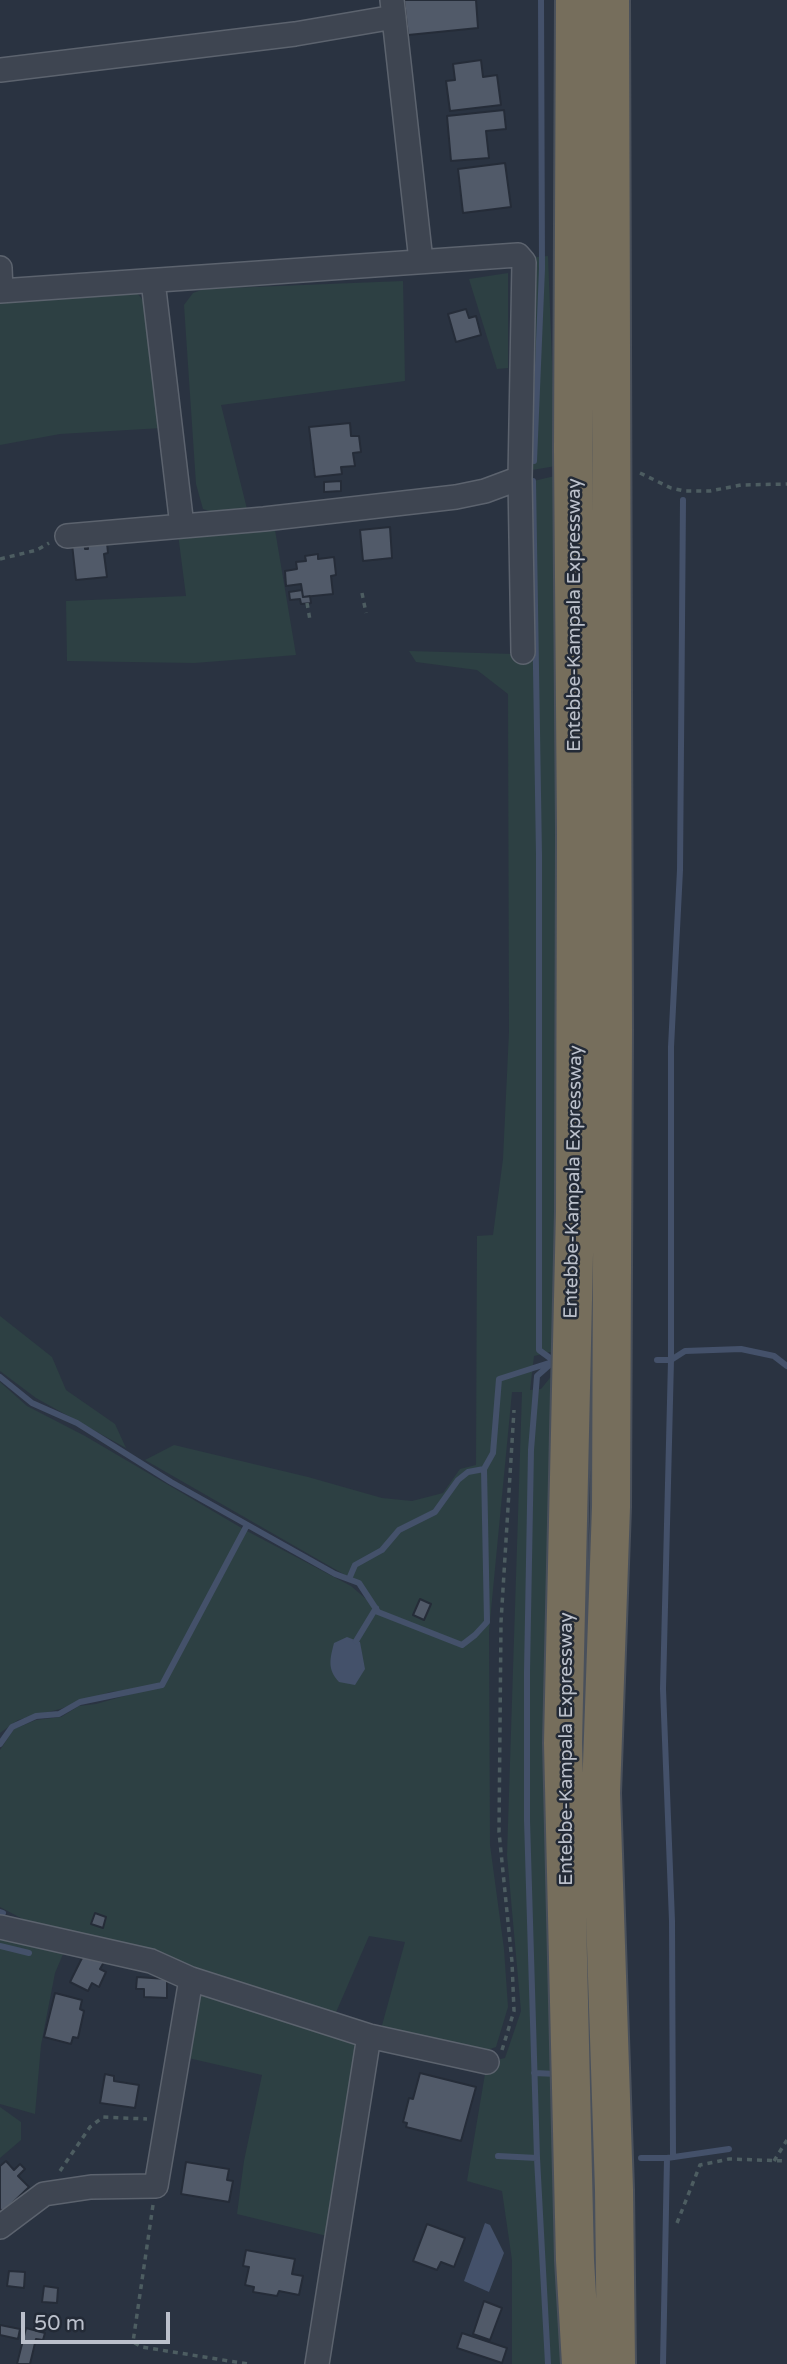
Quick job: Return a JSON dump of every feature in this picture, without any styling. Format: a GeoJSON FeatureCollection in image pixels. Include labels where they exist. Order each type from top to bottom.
{"type":"FeatureCollection","features":[{"type":"Feature","properties":{"kind":"highway","name":"Entebbe-Kampala Expressway"},"geometry":{"type":"LineString","coordinates":[[575,0],[575,1211],[564,1743],[575,2260],[581,2364]]}},
{"type":"Feature","properties":{"kind":"highway","name":"Entebbe-Kampala Expressway"},"geometry":{"type":"LineString","coordinates":[[610,0],[613,1016],[611,1507],[601,1793],[614,2190],[616,2364]]}},
{"type":"Feature","properties":{"kind":"street"},"geometry":{"type":"LineString","coordinates":[[0,70],[295,34],[393,8],[421,261]]}},
{"type":"Feature","properties":{"kind":"street"},"geometry":{"type":"LineString","coordinates":[[0,268],[0,291],[518,255],[524,259],[520,478],[523,652]]}},
{"type":"Feature","properties":{"kind":"street"},"geometry":{"type":"LineString","coordinates":[[153,281],[182,526]]}},
{"type":"Feature","properties":{"kind":"street"},"geometry":{"type":"LineString","coordinates":[[67,536],[264,519],[456,497],[485,491],[520,478]]}},
{"type":"Feature","properties":{"kind":"street"},"geometry":{"type":"LineString","coordinates":[[0,1927],[151,1961],[191,1979],[369,2036],[487,2062]]}},
{"type":"Feature","properties":{"kind":"street"},"geometry":{"type":"LineString","coordinates":[[0,2227],[44,2194],[91,2187],[156,2186],[191,1979]]}},
{"type":"Feature","properties":{"kind":"street"},"geometry":{"type":"LineString","coordinates":[[317,2364],[369,2036]]}},
{"type":"Feature","properties":{"kind":"path"},"geometry":{"type":"LineString","coordinates":[[636,472],[671,488],[685,491],[710,491],[741,485],[787,484]]}},
{"type":"Feature","properties":{"kind":"path"},"geometry":{"type":"LineString","coordinates":[[0,559],[37,550],[67,536]]}},
{"type":"Feature","properties":{"kind":"path"},"geometry":{"type":"LineString","coordinates":[[362,593],[366,613]]}},
{"type":"Feature","properties":{"kind":"path"},"geometry":{"type":"LineString","coordinates":[[307,603],[310,620]]}},
{"type":"Feature","properties":{"kind":"path"},"geometry":{"type":"LineString","coordinates":[[487,2062],[502,2051],[513,2011],[512,1962],[499,1832],[501,1622],[514,1410]]}},
{"type":"Feature","properties":{"kind":"path"},"geometry":{"type":"LineString","coordinates":[[44,2194],[90,2127],[103,2117],[167,2120]]}},
{"type":"Feature","properties":{"kind":"path"},"geometry":{"type":"LineString","coordinates":[[774,2161],[787,2140]]}},
{"type":"Feature","properties":{"kind":"path"},"geometry":{"type":"LineString","coordinates":[[677,2223],[700,2165],[729,2158],[787,2161]]}},
{"type":"Feature","properties":{"kind":"path"},"geometry":{"type":"LineString","coordinates":[[156,2186],[133,2342],[142,2347],[248,2364]]}},
{"type":"Feature","properties":{"kind":"shaded area"},"geometry":{"type":"Polygon","coordinates":[[[548,256],[556,466],[526,471],[527,258],[548,256]]]}},
{"type":"Feature","properties":{"kind":"shaded area"},"geometry":{"type":"Polygon","coordinates":[[[508,273],[508,368],[497,369],[469,279],[508,273]]]}},
{"type":"Feature","properties":{"kind":"shaded area"},"geometry":{"type":"Polygon","coordinates":[[[403,281],[405,381],[221,405],[247,509],[213,512],[203,509],[196,484],[184,305],[193,293],[204,289],[403,281]]]}},
{"type":"Feature","properties":{"kind":"shaded area"},"geometry":{"type":"Polygon","coordinates":[[[136,292],[150,308],[162,428],[60,434],[0,445],[0,299],[136,292]]]}},
{"type":"Feature","properties":{"kind":"shaded area"},"geometry":{"type":"Polygon","coordinates":[[[555,476],[557,1355],[550,1352],[534,1356],[530,1390],[541,1389],[558,1368],[566,2364],[512,2364],[512,2260],[502,2191],[467,2181],[487,2062],[505,2058],[521,2011],[507,1855],[522,1392],[512,1392],[489,1631],[490,1845],[504,1949],[508,2007],[496,2047],[481,2052],[381,2029],[405,1942],[369,1936],[334,2017],[36,1926],[0,1907],[0,1750],[14,1729],[36,1720],[61,1717],[79,1706],[96,1704],[156,1687],[110,1692],[18,1720],[0,1733],[0,1382],[27,1406],[85,1436],[245,1530],[351,1586],[366,1599],[359,1583],[145,1460],[174,1445],[382,1498],[412,1501],[443,1493],[460,1469],[476,1465],[477,1236],[493,1235],[503,1159],[509,1032],[508,694],[477,670],[416,662],[409,651],[514,654],[525,483],[555,476]]]}},
{"type":"Feature","properties":{"kind":"shaded area"},"geometry":{"type":"Polygon","coordinates":[[[275,530],[296,655],[194,663],[67,661],[66,601],[186,596],[178,534],[275,530]]]}},
{"type":"Feature","properties":{"kind":"shaded area"},"geometry":{"type":"Polygon","coordinates":[[[0,1316],[52,1357],[66,1390],[115,1424],[126,1448],[36,1398],[0,1371],[0,1316]]]}},
{"type":"Feature","properties":{"kind":"shaded area"},"geometry":{"type":"Polygon","coordinates":[[[0,1931],[66,1947],[55,1973],[41,2045],[35,2114],[0,2104],[0,1931]]]}},
{"type":"Feature","properties":{"kind":"shaded area"},"geometry":{"type":"Polygon","coordinates":[[[201,1990],[360,2040],[355,2101],[340,2140],[335,2198],[327,2236],[237,2214],[244,2161],[262,2075],[184,2057],[194,1993],[201,1990]]]}},
{"type":"Feature","properties":{"kind":"shaded area"},"geometry":{"type":"Polygon","coordinates":[[[0,2107],[21,2122],[21,2140],[0,2158],[0,2107]]]}},
{"type":"Feature","properties":{"kind":"water"},"geometry":{"type":"Polygon","coordinates":[[[347,1637],[360,1642],[365,1669],[355,1685],[339,1682],[331,1668],[334,1643],[347,1637]]]}},
{"type":"Feature","properties":{"kind":"water"},"geometry":{"type":"Polygon","coordinates":[[[485,2223],[490,2225],[504,2253],[489,2292],[464,2281],[485,2223]]]}},
{"type":"Feature","properties":{"kind":"building"},"geometry":{"type":"Polygon","coordinates":[[[404,0],[476,0],[478,28],[408,35],[404,0]]]}},
{"type":"Feature","properties":{"kind":"building"},"geometry":{"type":"Polygon","coordinates":[[[481,60],[483,77],[497,75],[501,105],[450,111],[446,81],[455,80],[453,64],[481,60]]]}},
{"type":"Feature","properties":{"kind":"building"},"geometry":{"type":"Polygon","coordinates":[[[504,110],[506,129],[486,131],[489,158],[451,161],[447,116],[504,110]]]}},
{"type":"Feature","properties":{"kind":"building"},"geometry":{"type":"Polygon","coordinates":[[[505,163],[511,207],[463,213],[458,169],[505,163]]]}},
{"type":"Feature","properties":{"kind":"building"},"geometry":{"type":"Polygon","coordinates":[[[466,309],[469,318],[476,316],[481,335],[456,342],[448,314],[466,309]]]}},
{"type":"Feature","properties":{"kind":"building"},"geometry":{"type":"Polygon","coordinates":[[[350,423],[351,436],[359,436],[361,452],[353,453],[355,466],[341,467],[342,474],[315,477],[309,427],[350,423]]]}},
{"type":"Feature","properties":{"kind":"building"},"geometry":{"type":"Polygon","coordinates":[[[341,481],[341,491],[324,492],[324,482],[341,481]]]}},
{"type":"Feature","properties":{"kind":"building"},"geometry":{"type":"Polygon","coordinates":[[[390,527],[392,558],[363,561],[360,530],[390,527]]]}},
{"type":"Feature","properties":{"kind":"building"},"geometry":{"type":"Polygon","coordinates":[[[87,538],[107,543],[108,553],[104,554],[107,577],[76,580],[72,544],[84,539],[85,549],[88,549],[87,538]]]}},
{"type":"Feature","properties":{"kind":"building"},"geometry":{"type":"Polygon","coordinates":[[[318,554],[318,559],[334,557],[336,575],[331,576],[333,594],[303,597],[301,584],[286,586],[285,571],[297,569],[296,562],[306,561],[305,556],[318,554]]]}},
{"type":"Feature","properties":{"kind":"building"},"geometry":{"type":"Polygon","coordinates":[[[302,590],[303,597],[310,596],[311,603],[301,604],[300,599],[290,600],[289,592],[302,590]]]}},
{"type":"Feature","properties":{"kind":"building"},"geometry":{"type":"Polygon","coordinates":[[[420,1599],[431,1604],[424,1620],[413,1615],[420,1599]]]}},
{"type":"Feature","properties":{"kind":"building"},"geometry":{"type":"Polygon","coordinates":[[[95,1913],[106,1917],[103,1928],[91,1924],[95,1913]]]}},
{"type":"Feature","properties":{"kind":"building"},"geometry":{"type":"Polygon","coordinates":[[[85,1952],[104,1962],[100,1969],[106,1972],[99,1987],[92,1983],[88,1991],[70,1982],[85,1952]]]}},
{"type":"Feature","properties":{"kind":"building"},"geometry":{"type":"Polygon","coordinates":[[[137,1977],[167,1979],[167,1998],[144,1997],[144,1989],[136,1989],[137,1977]]]}},
{"type":"Feature","properties":{"kind":"building"},"geometry":{"type":"Polygon","coordinates":[[[55,1993],[82,2000],[80,2009],[84,2011],[78,2038],[73,2037],[71,2044],[44,2037],[55,1993]]]}},
{"type":"Feature","properties":{"kind":"building"},"geometry":{"type":"Polygon","coordinates":[[[420,2073],[476,2087],[461,2141],[406,2127],[407,2123],[403,2122],[409,2098],[413,2099],[420,2073]]]}},
{"type":"Feature","properties":{"kind":"building"},"geometry":{"type":"Polygon","coordinates":[[[105,2074],[114,2076],[114,2081],[139,2085],[135,2108],[100,2103],[105,2074]]]}},
{"type":"Feature","properties":{"kind":"building"},"geometry":{"type":"Polygon","coordinates":[[[6,2161],[14,2170],[20,2164],[25,2169],[18,2176],[29,2187],[3,2212],[0,2209],[0,2166],[6,2161]]]}},
{"type":"Feature","properties":{"kind":"building"},"geometry":{"type":"Polygon","coordinates":[[[186,2162],[229,2169],[227,2180],[233,2181],[229,2202],[181,2194],[186,2162]]]}},
{"type":"Feature","properties":{"kind":"building"},"geometry":{"type":"Polygon","coordinates":[[[427,2224],[465,2238],[454,2267],[441,2262],[437,2270],[413,2261],[427,2224]]]}},
{"type":"Feature","properties":{"kind":"building"},"geometry":{"type":"Polygon","coordinates":[[[246,2250],[295,2259],[292,2274],[303,2276],[299,2295],[279,2291],[277,2296],[253,2292],[254,2287],[245,2285],[249,2267],[243,2266],[246,2250]]]}},
{"type":"Feature","properties":{"kind":"building"},"geometry":{"type":"Polygon","coordinates":[[[9,2271],[25,2272],[24,2288],[7,2286],[9,2271]]]}},
{"type":"Feature","properties":{"kind":"building"},"geometry":{"type":"Polygon","coordinates":[[[44,2286],[58,2288],[57,2303],[42,2302],[44,2286]]]}},
{"type":"Feature","properties":{"kind":"building"},"geometry":{"type":"Polygon","coordinates":[[[484,2301],[502,2308],[490,2340],[473,2334],[484,2301]]]}},
{"type":"Feature","properties":{"kind":"building"},"geometry":{"type":"Polygon","coordinates":[[[0,2325],[20,2329],[18,2339],[0,2335],[0,2325]]]}},
{"type":"Feature","properties":{"kind":"building"},"geometry":{"type":"Polygon","coordinates":[[[26,2328],[45,2333],[43,2340],[36,2339],[30,2364],[17,2364],[26,2328]]]}},
{"type":"Feature","properties":{"kind":"building"},"geometry":{"type":"Polygon","coordinates":[[[462,2333],[507,2348],[502,2363],[457,2348],[462,2333]]]}},
{"type":"Feature","properties":{"kind":"waterway"},"geometry":{"type":"LineString","coordinates":[[534,461],[542,269],[541,0]]}},
{"type":"Feature","properties":{"kind":"waterway"},"geometry":{"type":"LineString","coordinates":[[533,481],[539,855],[539,1350],[554,1361]]}},
{"type":"Feature","properties":{"kind":"waterway"},"geometry":{"type":"LineString","coordinates":[[673,2157],[672,1921],[663,1689],[671,1360],[671,1047],[680,870],[683,500]]}},
{"type":"Feature","properties":{"kind":"waterway"},"geometry":{"type":"LineString","coordinates":[[657,1360],[671,1360],[685,1351],[741,1349],[774,1356],[787,1366]]}},
{"type":"Feature","properties":{"kind":"waterway"},"geometry":{"type":"LineString","coordinates":[[548,2364],[537,2158],[527,1820],[527,1672],[531,1450],[537,1376],[554,1361]]}},
{"type":"Feature","properties":{"kind":"waterway"},"geometry":{"type":"LineString","coordinates":[[349,1579],[355,1565],[382,1550],[399,1530],[435,1512],[458,1480],[468,1472],[484,1469],[493,1453],[499,1379],[549,1363]]}},
{"type":"Feature","properties":{"kind":"waterway"},"geometry":{"type":"LineString","coordinates":[[0,1377],[32,1403],[77,1423],[171,1482],[335,1574],[359,1583],[378,1612],[462,1645],[487,1622],[484,1469]]}},
{"type":"Feature","properties":{"kind":"waterway"},"geometry":{"type":"LineString","coordinates":[[0,1744],[12,1727],[36,1716],[59,1714],[80,1702],[162,1685],[247,1525]]}},
{"type":"Feature","properties":{"kind":"waterway"},"geometry":{"type":"LineString","coordinates":[[356,1641],[376,1608]]}},
{"type":"Feature","properties":{"kind":"waterway"},"geometry":{"type":"LineString","coordinates":[[0,1946],[29,1953]]}},
{"type":"Feature","properties":{"kind":"waterway"},"geometry":{"type":"LineString","coordinates":[[534,2073],[557,2074]]}},
{"type":"Feature","properties":{"kind":"waterway"},"geometry":{"type":"LineString","coordinates":[[641,2158],[667,2158],[729,2149]]}},
{"type":"Feature","properties":{"kind":"waterway"},"geometry":{"type":"LineString","coordinates":[[498,2156],[537,2158]]}},
{"type":"Feature","properties":{"kind":"waterway"},"geometry":{"type":"LineString","coordinates":[[663,2364],[667,2158]]}}]}
